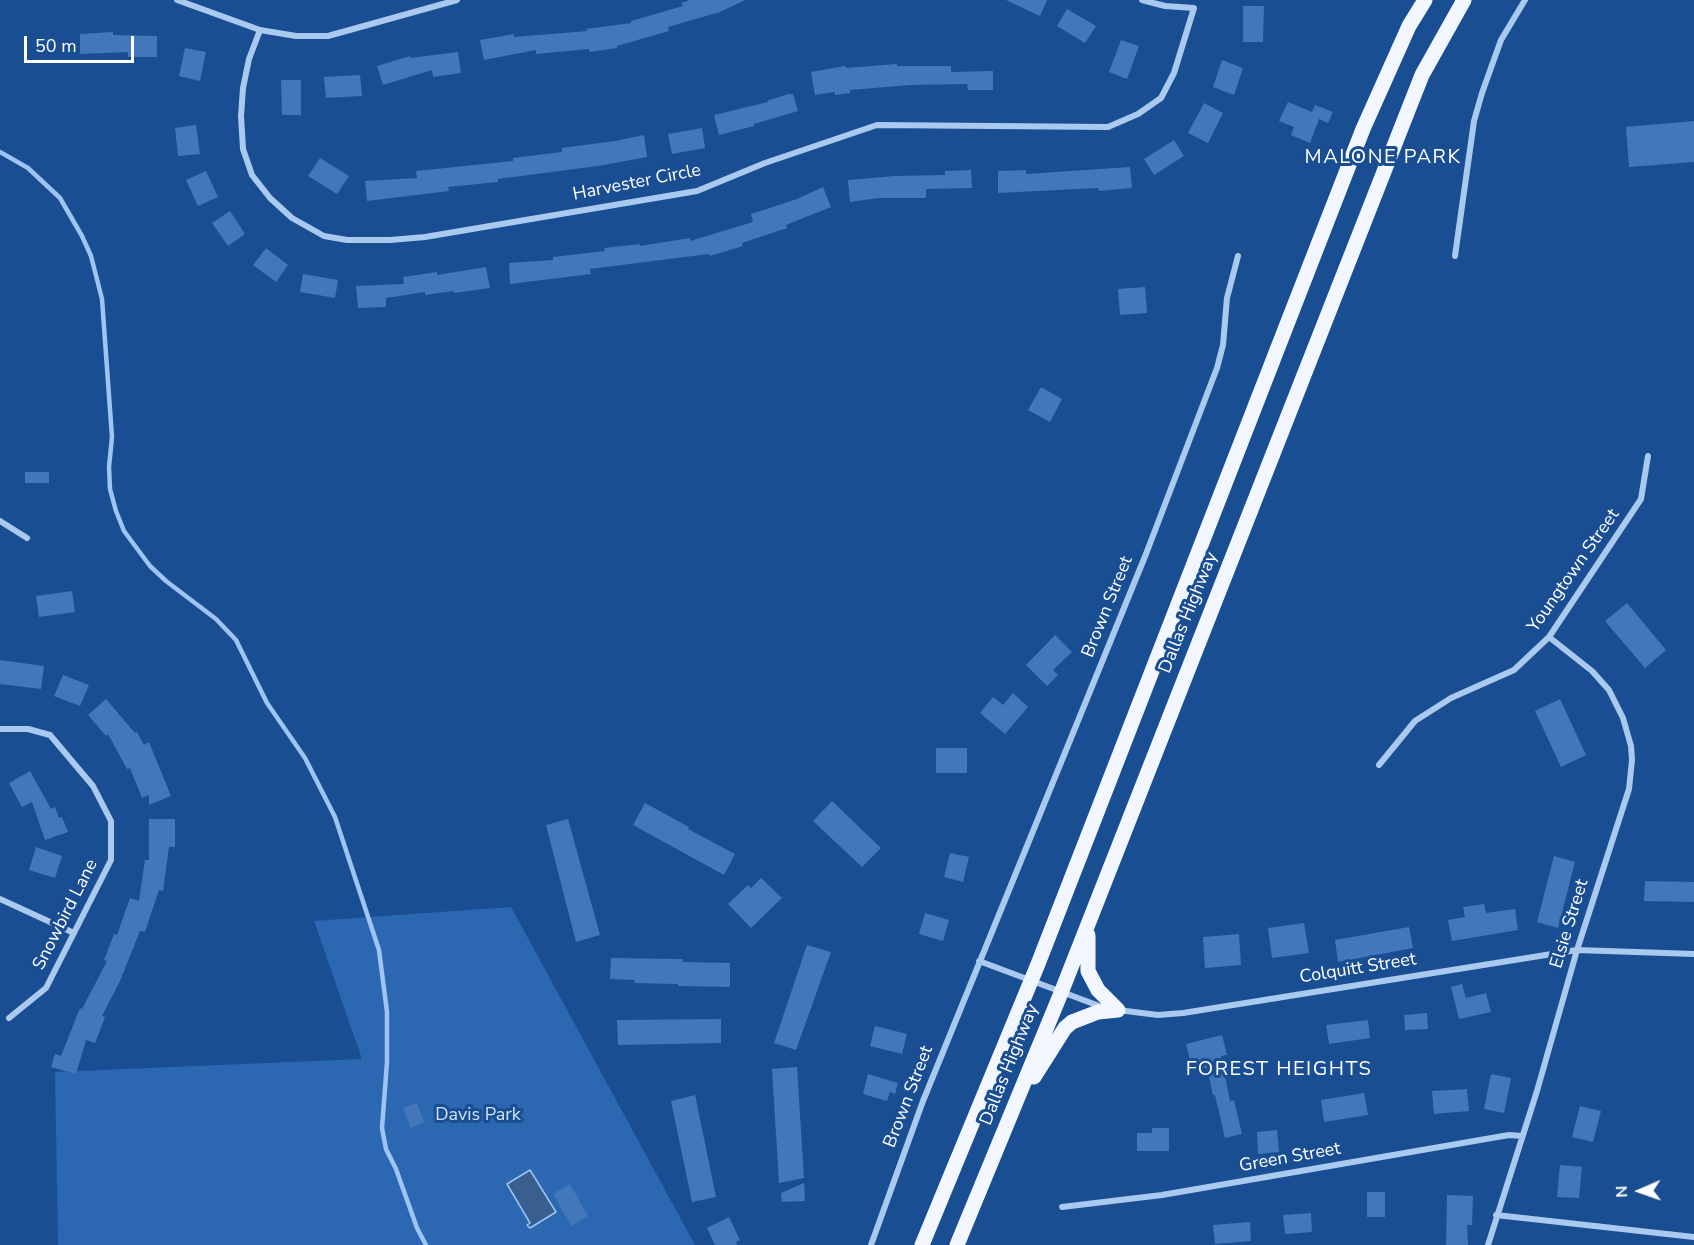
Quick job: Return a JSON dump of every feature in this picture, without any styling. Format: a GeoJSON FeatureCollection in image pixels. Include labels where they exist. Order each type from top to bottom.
{"type":"FeatureCollection","features":[{"type":"Feature","properties":{"kind":"main road","name":"Dallas Highway"},"geometry":{"type":"LineString","coordinates":[[922,1245],[1032,981],[1363,129],[1409,26],[1425,0]]}},
{"type":"Feature","properties":{"kind":"main road","name":"Dallas Highway"},"geometry":{"type":"LineString","coordinates":[[957,1245],[1061,993],[1422,75],[1464,0]]}},
{"type":"Feature","properties":{"kind":"main road"},"geometry":{"type":"LineString","coordinates":[[1089,919],[1088,971],[1098,990],[1118,1010]]}},
{"type":"Feature","properties":{"kind":"main road"},"geometry":{"type":"LineString","coordinates":[[1012,1113],[1065,1028],[1084,1016],[1118,1010]]}},
{"type":"Feature","properties":{"kind":"street"},"geometry":{"type":"LineString","coordinates":[[177,0],[260,30],[296,36],[328,36],[457,0]]}},
{"type":"Feature","properties":{"kind":"street","name":"Harvester Circle"},"geometry":{"type":"LineString","coordinates":[[260,30],[249,59],[243,88],[241,116],[243,149],[252,175],[270,198],[292,218],[324,236],[347,240],[390,240],[425,237],[697,191],[765,163],[877,125],[1108,127],[1138,114],[1161,98],[1174,73],[1194,8],[1165,6],[1142,0]]}},
{"type":"Feature","properties":{"kind":"street"},"geometry":{"type":"LineString","coordinates":[[1455,256],[1474,121],[1501,40],[1525,0]]}},
{"type":"Feature","properties":{"kind":"street","name":"Brown Street"},"geometry":{"type":"LineString","coordinates":[[871,1245],[923,1101],[1146,554],[1217,368],[1223,345],[1227,298],[1238,256]]}},
{"type":"Feature","properties":{"kind":"street","name":"Youngtown Street"},"geometry":{"type":"LineString","coordinates":[[1379,765],[1415,721],[1451,698],[1514,670],[1549,637],[1641,499],[1648,456]]}},
{"type":"Feature","properties":{"kind":"street"},"geometry":{"type":"LineString","coordinates":[[0,521],[27,538]]}},
{"type":"Feature","properties":{"kind":"street","name":"Elsie Street"},"geometry":{"type":"LineString","coordinates":[[1488,1245],[1537,1091],[1577,950],[1629,789],[1632,760],[1631,746],[1623,718],[1609,690],[1592,671],[1549,637]]}},
{"type":"Feature","properties":{"kind":"street","name":"Snowbird Lane"},"geometry":{"type":"LineString","coordinates":[[0,729],[28,729],[50,735],[93,786],[111,822],[111,860],[46,988],[9,1018]]}},
{"type":"Feature","properties":{"kind":"street"},"geometry":{"type":"LineString","coordinates":[[0,899],[74,933]]}},
{"type":"Feature","properties":{"kind":"street","name":"Colquitt Street"},"geometry":{"type":"LineString","coordinates":[[1032,981],[1061,993],[1118,1010],[1158,1015],[1577,950],[1694,954]]}},
{"type":"Feature","properties":{"kind":"street"},"geometry":{"type":"LineString","coordinates":[[980,961],[1032,981]]}},
{"type":"Feature","properties":{"kind":"street","name":"Green Street"},"geometry":{"type":"LineString","coordinates":[[1062,1207],[1162,1195],[1509,1135],[1522,1136]]}},
{"type":"Feature","properties":{"kind":"street"},"geometry":{"type":"LineString","coordinates":[[1496,1215],[1694,1237]]}},
{"type":"Feature","properties":{"kind":"green space","name":"Davis Park"},"geometry":{"type":"Polygon","coordinates":[[[511,907],[695,1245],[58,1245],[55,1072],[362,1059],[314,921],[511,907]]]}},
{"type":"Feature","properties":{"kind":"shaded area"},"geometry":{"type":"Polygon","coordinates":[[[530,1170],[556,1212],[530,1228],[527,1225],[530,1223],[507,1184],[530,1170]]]}},
{"type":"Feature","properties":{"kind":"building"},"geometry":{"type":"Polygon","coordinates":[[[690,0],[745,0],[720,12],[668,27],[669,31],[617,46],[617,48],[589,52],[589,49],[536,54],[536,50],[484,60],[480,40],[514,34],[514,37],[587,31],[586,29],[631,23],[631,21],[683,6],[681,3],[690,0]]]}},
{"type":"Feature","properties":{"kind":"building"},"geometry":{"type":"Polygon","coordinates":[[[1006,0],[1047,0],[1040,16],[1006,0]]]}},
{"type":"Feature","properties":{"kind":"building"},"geometry":{"type":"Polygon","coordinates":[[[1243,6],[1264,6],[1263,42],[1243,42],[1243,6]]]}},
{"type":"Feature","properties":{"kind":"building"},"geometry":{"type":"Polygon","coordinates":[[[1067,9],[1096,26],[1085,43],[1057,26],[1067,9]]]}},
{"type":"Feature","properties":{"kind":"building"},"geometry":{"type":"Polygon","coordinates":[[[113,32],[113,35],[157,36],[157,57],[128,57],[128,52],[80,54],[80,34],[113,32]]]}},
{"type":"Feature","properties":{"kind":"building"},"geometry":{"type":"Polygon","coordinates":[[[1121,40],[1139,46],[1127,79],[1109,72],[1121,40]]]}},
{"type":"Feature","properties":{"kind":"building"},"geometry":{"type":"Polygon","coordinates":[[[185,48],[206,52],[200,81],[179,76],[185,48]]]}},
{"type":"Feature","properties":{"kind":"building"},"geometry":{"type":"Polygon","coordinates":[[[458,52],[461,73],[433,77],[432,70],[383,85],[377,66],[410,56],[410,58],[458,52]]]}},
{"type":"Feature","properties":{"kind":"building"},"geometry":{"type":"Polygon","coordinates":[[[1222,60],[1243,68],[1234,95],[1213,87],[1222,60]]]}},
{"type":"Feature","properties":{"kind":"building"},"geometry":{"type":"Polygon","coordinates":[[[897,64],[897,66],[951,66],[951,72],[993,71],[993,90],[968,90],[967,84],[910,85],[850,90],[850,93],[835,95],[835,92],[815,95],[811,72],[845,66],[846,68],[897,64]]]}},
{"type":"Feature","properties":{"kind":"building"},"geometry":{"type":"Polygon","coordinates":[[[360,75],[362,96],[326,98],[324,77],[360,75]]]}},
{"type":"Feature","properties":{"kind":"building"},"geometry":{"type":"Polygon","coordinates":[[[281,80],[301,80],[301,115],[282,115],[281,80]]]}},
{"type":"Feature","properties":{"kind":"building"},"geometry":{"type":"Polygon","coordinates":[[[793,94],[798,111],[719,135],[714,115],[768,102],[793,94]]]}},
{"type":"Feature","properties":{"kind":"building"},"geometry":{"type":"Polygon","coordinates":[[[1288,102],[1312,112],[1315,105],[1333,112],[1328,123],[1319,119],[1310,143],[1291,135],[1294,127],[1279,121],[1288,102]]]}},
{"type":"Feature","properties":{"kind":"building"},"geometry":{"type":"Polygon","coordinates":[[[1204,103],[1223,113],[1208,143],[1188,133],[1204,103]]]}},
{"type":"Feature","properties":{"kind":"building"},"geometry":{"type":"Polygon","coordinates":[[[1694,121],[1694,162],[1629,167],[1626,127],[1694,121]]]}},
{"type":"Feature","properties":{"kind":"building"},"geometry":{"type":"Polygon","coordinates":[[[196,125],[200,154],[178,156],[175,128],[196,125]]]}},
{"type":"Feature","properties":{"kind":"building"},"geometry":{"type":"Polygon","coordinates":[[[702,128],[705,148],[672,154],[668,134],[702,128]]]}},
{"type":"Feature","properties":{"kind":"building"},"geometry":{"type":"Polygon","coordinates":[[[644,135],[647,157],[498,179],[498,182],[448,187],[449,191],[367,201],[365,181],[417,178],[416,171],[513,161],[513,158],[562,152],[562,148],[644,135]]]}},
{"type":"Feature","properties":{"kind":"building"},"geometry":{"type":"Polygon","coordinates":[[[1174,140],[1184,156],[1154,175],[1144,159],[1174,140]]]}},
{"type":"Feature","properties":{"kind":"building"},"geometry":{"type":"Polygon","coordinates":[[[320,158],[349,176],[337,194],[308,176],[320,158]]]}},
{"type":"Feature","properties":{"kind":"building"},"geometry":{"type":"Polygon","coordinates":[[[1130,167],[1132,188],[998,193],[998,171],[1026,170],[1026,174],[1130,167]]]}},
{"type":"Feature","properties":{"kind":"building"},"geometry":{"type":"Polygon","coordinates":[[[971,170],[972,188],[926,189],[926,198],[879,198],[850,202],[848,180],[945,175],[945,171],[971,170]]]}},
{"type":"Feature","properties":{"kind":"building"},"geometry":{"type":"Polygon","coordinates":[[[206,171],[218,197],[198,206],[186,180],[206,171]]]}},
{"type":"Feature","properties":{"kind":"building"},"geometry":{"type":"Polygon","coordinates":[[[823,187],[831,207],[786,225],[787,228],[742,243],[743,246],[710,256],[709,254],[590,269],[591,274],[510,284],[509,263],[553,260],[553,257],[605,251],[604,248],[640,244],[640,246],[690,238],[690,241],[753,222],[751,214],[797,199],[823,187]]]}},
{"type":"Feature","properties":{"kind":"building"},"geometry":{"type":"Polygon","coordinates":[[[230,211],[245,234],[228,246],[212,223],[230,211]]]}},
{"type":"Feature","properties":{"kind":"building"},"geometry":{"type":"Polygon","coordinates":[[[266,248],[288,265],[276,282],[253,265],[266,248]]]}},
{"type":"Feature","properties":{"kind":"building"},"geometry":{"type":"Polygon","coordinates":[[[486,267],[490,288],[425,295],[425,292],[386,298],[386,307],[358,308],[356,286],[404,284],[403,277],[437,272],[437,275],[486,267]]]}},
{"type":"Feature","properties":{"kind":"building"},"geometry":{"type":"Polygon","coordinates":[[[303,274],[338,280],[335,298],[300,292],[303,274]]]}},
{"type":"Feature","properties":{"kind":"building"},"geometry":{"type":"Polygon","coordinates":[[[1145,287],[1147,313],[1120,315],[1118,289],[1145,287]]]}},
{"type":"Feature","properties":{"kind":"building"},"geometry":{"type":"Polygon","coordinates":[[[1041,387],[1062,399],[1050,422],[1028,410],[1041,387]]]}},
{"type":"Feature","properties":{"kind":"building"},"geometry":{"type":"Polygon","coordinates":[[[25,472],[49,472],[49,483],[25,483],[25,472]]]}},
{"type":"Feature","properties":{"kind":"building"},"geometry":{"type":"Polygon","coordinates":[[[72,591],[75,612],[39,617],[36,596],[72,591]]]}},
{"type":"Feature","properties":{"kind":"building"},"geometry":{"type":"Polygon","coordinates":[[[1627,603],[1666,650],[1645,668],[1605,621],[1627,603]]]}},
{"type":"Feature","properties":{"kind":"building"},"geometry":{"type":"Polygon","coordinates":[[[1055,635],[1072,652],[1053,670],[1058,675],[1047,686],[1026,665],[1055,635]]]}},
{"type":"Feature","properties":{"kind":"building"},"geometry":{"type":"Polygon","coordinates":[[[0,660],[44,666],[41,689],[0,684],[0,660]]]}},
{"type":"Feature","properties":{"kind":"building"},"geometry":{"type":"Polygon","coordinates":[[[63,675],[89,685],[80,706],[54,696],[63,675]]]}},
{"type":"Feature","properties":{"kind":"building"},"geometry":{"type":"Polygon","coordinates":[[[1013,693],[1028,707],[1005,734],[980,713],[993,697],[1003,705],[1013,693]]]}},
{"type":"Feature","properties":{"kind":"building"},"geometry":{"type":"Polygon","coordinates":[[[106,699],[135,733],[137,732],[144,745],[149,742],[171,796],[149,805],[149,795],[142,798],[130,768],[127,769],[108,734],[106,736],[88,715],[106,699]]]}},
{"type":"Feature","properties":{"kind":"building"},"geometry":{"type":"Polygon","coordinates":[[[1560,699],[1586,755],[1561,767],[1535,711],[1560,699]]]}},
{"type":"Feature","properties":{"kind":"building"},"geometry":{"type":"Polygon","coordinates":[[[936,748],[967,748],[967,773],[936,773],[936,748]]]}},
{"type":"Feature","properties":{"kind":"building"},"geometry":{"type":"Polygon","coordinates":[[[30,771],[51,809],[55,807],[59,818],[62,817],[68,832],[45,840],[32,802],[22,807],[9,783],[30,771]]]}},
{"type":"Feature","properties":{"kind":"building"},"geometry":{"type":"Polygon","coordinates":[[[832,801],[881,848],[862,867],[813,821],[832,801]]]}},
{"type":"Feature","properties":{"kind":"building"},"geometry":{"type":"Polygon","coordinates":[[[645,803],[735,854],[724,875],[633,825],[645,803]]]}},
{"type":"Feature","properties":{"kind":"building"},"geometry":{"type":"Polygon","coordinates":[[[149,819],[175,819],[175,847],[169,847],[163,891],[159,890],[145,932],[140,931],[120,981],[102,1016],[105,1017],[95,1043],[86,1040],[76,1074],[51,1067],[55,1054],[61,1056],[80,1008],[82,1009],[107,961],[104,960],[114,934],[117,935],[130,898],[139,901],[145,860],[149,860],[149,819]]]}},
{"type":"Feature","properties":{"kind":"building"},"geometry":{"type":"Polygon","coordinates":[[[568,819],[600,935],[576,942],[546,825],[568,819]]]}},
{"type":"Feature","properties":{"kind":"building"},"geometry":{"type":"Polygon","coordinates":[[[36,847],[62,856],[55,878],[29,870],[36,847]]]}},
{"type":"Feature","properties":{"kind":"building"},"geometry":{"type":"Polygon","coordinates":[[[950,853],[969,857],[963,882],[944,877],[950,853]]]}},
{"type":"Feature","properties":{"kind":"building"},"geometry":{"type":"Polygon","coordinates":[[[1554,856],[1575,862],[1558,928],[1537,922],[1554,856]]]}},
{"type":"Feature","properties":{"kind":"building"},"geometry":{"type":"Polygon","coordinates":[[[761,878],[782,898],[751,928],[728,904],[748,885],[751,888],[761,878]]]}},
{"type":"Feature","properties":{"kind":"building"},"geometry":{"type":"Polygon","coordinates":[[[1645,881],[1694,882],[1694,902],[1644,901],[1645,881]]]}},
{"type":"Feature","properties":{"kind":"building"},"geometry":{"type":"Polygon","coordinates":[[[1484,904],[1486,913],[1515,909],[1518,930],[1452,941],[1448,920],[1465,917],[1463,907],[1484,904]]]}},
{"type":"Feature","properties":{"kind":"building"},"geometry":{"type":"Polygon","coordinates":[[[925,913],[949,920],[943,941],[919,934],[925,913]]]}},
{"type":"Feature","properties":{"kind":"building"},"geometry":{"type":"Polygon","coordinates":[[[1304,923],[1309,953],[1272,958],[1268,928],[1304,923]]]}},
{"type":"Feature","properties":{"kind":"building"},"geometry":{"type":"Polygon","coordinates":[[[1409,927],[1413,948],[1338,962],[1335,940],[1409,927]]]}},
{"type":"Feature","properties":{"kind":"building"},"geometry":{"type":"Polygon","coordinates":[[[1239,934],[1241,965],[1205,968],[1203,937],[1239,934]]]}},
{"type":"Feature","properties":{"kind":"building"},"geometry":{"type":"Polygon","coordinates":[[[807,945],[831,952],[796,1050],[774,1043],[807,945]]]}},
{"type":"Feature","properties":{"kind":"building"},"geometry":{"type":"Polygon","coordinates":[[[611,958],[683,959],[682,962],[730,963],[730,987],[678,986],[678,984],[634,983],[635,980],[610,979],[611,958]]]}},
{"type":"Feature","properties":{"kind":"building"},"geometry":{"type":"Polygon","coordinates":[[[1462,984],[1466,998],[1486,993],[1491,1012],[1459,1019],[1451,987],[1462,984]]]}},
{"type":"Feature","properties":{"kind":"building"},"geometry":{"type":"Polygon","coordinates":[[[1427,1013],[1428,1029],[1405,1030],[1404,1015],[1427,1013]]]}},
{"type":"Feature","properties":{"kind":"building"},"geometry":{"type":"Polygon","coordinates":[[[721,1019],[721,1043],[618,1045],[617,1020],[721,1019]]]}},
{"type":"Feature","properties":{"kind":"building"},"geometry":{"type":"Polygon","coordinates":[[[1368,1020],[1370,1038],[1329,1044],[1326,1025],[1368,1020]]]}},
{"type":"Feature","properties":{"kind":"building"},"geometry":{"type":"Polygon","coordinates":[[[875,1026],[907,1034],[902,1054],[870,1046],[875,1026]]]}},
{"type":"Feature","properties":{"kind":"building"},"geometry":{"type":"Polygon","coordinates":[[[1222,1035],[1227,1055],[1221,1056],[1230,1101],[1234,1100],[1242,1134],[1225,1138],[1207,1068],[1204,1068],[1202,1062],[1191,1065],[1186,1044],[1222,1035]]]}},
{"type":"Feature","properties":{"kind":"building"},"geometry":{"type":"Polygon","coordinates":[[[797,1067],[804,1178],[779,1183],[772,1069],[797,1067]]]}},
{"type":"Feature","properties":{"kind":"building"},"geometry":{"type":"Polygon","coordinates":[[[868,1074],[898,1083],[895,1094],[890,1092],[887,1101],[863,1094],[868,1074]]]}},
{"type":"Feature","properties":{"kind":"building"},"geometry":{"type":"Polygon","coordinates":[[[1491,1074],[1511,1078],[1504,1113],[1484,1109],[1491,1074]]]}},
{"type":"Feature","properties":{"kind":"building"},"geometry":{"type":"Polygon","coordinates":[[[1467,1089],[1469,1111],[1434,1114],[1432,1091],[1467,1089]]]}},
{"type":"Feature","properties":{"kind":"building"},"geometry":{"type":"Polygon","coordinates":[[[1364,1093],[1368,1115],[1324,1122],[1321,1100],[1364,1093]]]}},
{"type":"Feature","properties":{"kind":"building"},"geometry":{"type":"Polygon","coordinates":[[[695,1095],[716,1197],[692,1202],[671,1101],[695,1095]]]}},
{"type":"Feature","properties":{"kind":"building"},"geometry":{"type":"Polygon","coordinates":[[[417,1103],[424,1122],[411,1128],[403,1108],[417,1103]]]}},
{"type":"Feature","properties":{"kind":"building"},"geometry":{"type":"Polygon","coordinates":[[[1580,1106],[1601,1111],[1593,1142],[1572,1137],[1580,1106]]]}},
{"type":"Feature","properties":{"kind":"building"},"geometry":{"type":"Polygon","coordinates":[[[1152,1128],[1169,1128],[1169,1151],[1137,1151],[1137,1133],[1152,1133],[1152,1128]]]}},
{"type":"Feature","properties":{"kind":"building"},"geometry":{"type":"Polygon","coordinates":[[[1277,1130],[1279,1152],[1258,1154],[1257,1132],[1277,1130]]]}},
{"type":"Feature","properties":{"kind":"building"},"geometry":{"type":"Polygon","coordinates":[[[1560,1165],[1582,1167],[1579,1198],[1557,1197],[1560,1165]]]}},
{"type":"Feature","properties":{"kind":"building"},"geometry":{"type":"Polygon","coordinates":[[[804,1183],[805,1201],[782,1202],[781,1193],[804,1183]]]}},
{"type":"Feature","properties":{"kind":"building"},"geometry":{"type":"Polygon","coordinates":[[[570,1184],[588,1216],[571,1226],[553,1194],[570,1184]]]}},
{"type":"Feature","properties":{"kind":"building"},"geometry":{"type":"Polygon","coordinates":[[[1367,1192],[1385,1192],[1385,1217],[1367,1217],[1367,1192]]]}},
{"type":"Feature","properties":{"kind":"building"},"geometry":{"type":"Polygon","coordinates":[[[1447,1195],[1473,1196],[1472,1225],[1467,1225],[1468,1245],[1446,1245],[1447,1195]]]}},
{"type":"Feature","properties":{"kind":"building"},"geometry":{"type":"Polygon","coordinates":[[[1311,1213],[1312,1232],[1285,1234],[1283,1215],[1311,1213]]]}},
{"type":"Feature","properties":{"kind":"building"},"geometry":{"type":"Polygon","coordinates":[[[729,1217],[740,1240],[736,1242],[737,1245],[715,1245],[707,1228],[729,1217]]]}},
{"type":"Feature","properties":{"kind":"building"},"geometry":{"type":"Polygon","coordinates":[[[1250,1222],[1251,1241],[1215,1244],[1213,1225],[1250,1222]]]}},
{"type":"Feature","properties":{"kind":"waterway"},"geometry":{"type":"LineString","coordinates":[[0,152],[28,168],[60,198],[91,256],[102,299],[112,437],[109,467],[110,489],[124,531],[150,566],[216,619],[236,640],[267,703],[305,758],[335,817],[379,950],[387,1012],[387,1062],[382,1128],[386,1149],[426,1245]]}},
{"type":"Feature","properties":{"kind":"district","name":"MALONE PARK"},"geometry":{"type":"Point","coordinates":[1383,158]}},
{"type":"Feature","properties":{"kind":"district","name":"FOREST HEIGHTS"},"geometry":{"type":"Point","coordinates":[1279,1070]}}]}
